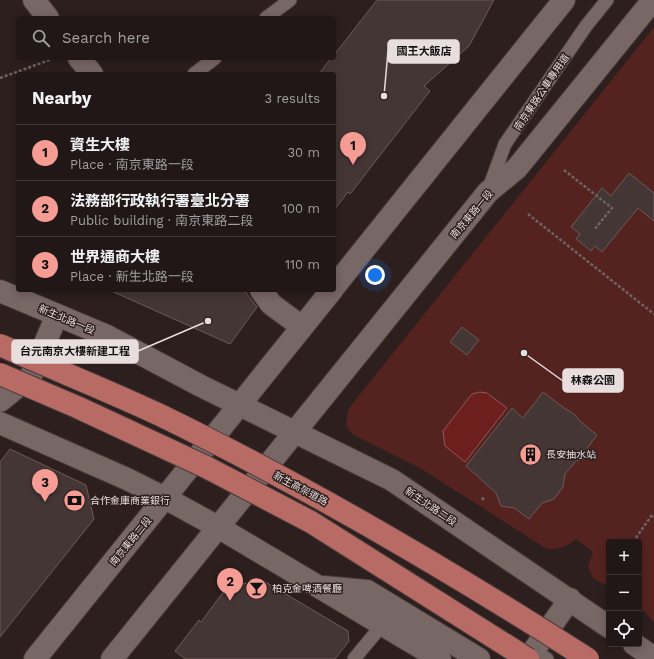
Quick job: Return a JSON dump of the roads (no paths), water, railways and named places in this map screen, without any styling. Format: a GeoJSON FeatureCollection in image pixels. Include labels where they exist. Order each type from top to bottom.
{"type":"FeatureCollection","features":[{"type":"Feature","properties":{"kind":"highway","name":"新生高架道路"},"geometry":{"type":"LineString","coordinates":[[0,345],[158,415],[317,496],[487,594],[588,659]]}},
{"type":"Feature","properties":{"kind":"highway"},"geometry":{"type":"LineString","coordinates":[[0,374],[77,407],[206,467],[311,522],[533,657]]}},
{"type":"Feature","properties":{"kind":"main road"},"geometry":{"type":"LineString","coordinates":[[336,285],[564,0]]}},
{"type":"Feature","properties":{"kind":"main road","name":"南京東路一段"},"geometry":{"type":"LineString","coordinates":[[293,432],[488,192],[517,168],[653,0]]}},
{"type":"Feature","properties":{"kind":"main road"},"geometry":{"type":"LineString","coordinates":[[82,60],[90,72]]}},
{"type":"Feature","properties":{"kind":"main road","name":"新生北路一段"},"geometry":{"type":"LineString","coordinates":[[0,291],[107,336],[240,405]]}},
{"type":"Feature","properties":{"kind":"main road"},"geometry":{"type":"LineString","coordinates":[[263,292],[272,304],[302,327]]}},
{"type":"Feature","properties":{"kind":"main road"},"geometry":{"type":"LineString","coordinates":[[240,405],[330,292]]}},
{"type":"Feature","properties":{"kind":"main road"},"geometry":{"type":"LineString","coordinates":[[0,401],[31,376],[57,315]]}},
{"type":"Feature","properties":{"kind":"main road","name":"新生北路二段"},"geometry":{"type":"LineString","coordinates":[[240,405],[392,480],[570,599],[606,625]]}},
{"type":"Feature","properties":{"kind":"main road","name":"南京東路二段"},"geometry":{"type":"LineString","coordinates":[[35,659],[240,405]]}},
{"type":"Feature","properties":{"kind":"main road"},"geometry":{"type":"LineString","coordinates":[[0,423],[127,479],[165,498],[218,527],[440,659]]}},
{"type":"Feature","properties":{"kind":"main road"},"geometry":{"type":"LineString","coordinates":[[112,659],[293,432]]}},
{"type":"Feature","properties":{"kind":"main road"},"geometry":{"type":"LineString","coordinates":[[319,587],[367,591],[479,659]]}},
{"type":"Feature","properties":{"kind":"main road"},"geometry":{"type":"LineString","coordinates":[[533,657],[570,599]]}},
{"type":"Feature","properties":{"kind":"main road"},"geometry":{"type":"LineString","coordinates":[[638,647],[654,658]]}},
{"type":"Feature","properties":{"kind":"lane"},"geometry":{"type":"LineString","coordinates":[[269,16],[290,0]]}},
{"type":"Feature","properties":{"kind":"lane","name":"南京東路公車專用道"},"geometry":{"type":"LineString","coordinates":[[488,192],[505,144],[586,26],[607,0]]}},
{"type":"Feature","properties":{"kind":"lane"},"geometry":{"type":"LineString","coordinates":[[197,72],[212,60]]}},
{"type":"Feature","properties":{"kind":"lane"},"geometry":{"type":"LineString","coordinates":[[354,659],[383,624]]}},
{"type":"Feature","properties":{"kind":"place","name":"國王大飯店"},"geometry":{"type":"Point","coordinates":[384,96]}},
{"type":"Feature","properties":{"kind":"place","name":"資生大樓"},"geometry":{"type":"Point","coordinates":[353,165]}},
{"type":"Feature","properties":{"kind":"place","name":"台元南京大樓新建工程"},"geometry":{"type":"Point","coordinates":[208,321]}},
{"type":"Feature","properties":{"kind":"place","name":"林森公園"},"geometry":{"type":"Point","coordinates":[524,353]}},
{"type":"Feature","properties":{"kind":"place","name":"長安抽水站"},"geometry":{"type":"Point","coordinates":[531,454]}},
{"type":"Feature","properties":{"kind":"place","name":"合作金庫商業銀行"},"geometry":{"type":"Point","coordinates":[75,500]}},
{"type":"Feature","properties":{"kind":"place","name":"世界通商大樓"},"geometry":{"type":"Point","coordinates":[45,502]}},
{"type":"Feature","properties":{"kind":"place","name":"柏克金啤酒餐廳"},"geometry":{"type":"Point","coordinates":[257,588]}},
{"type":"Feature","properties":{"kind":"place","name":"法務部行政執行署臺北分署"},"geometry":{"type":"Point","coordinates":[230,601]}}]}
